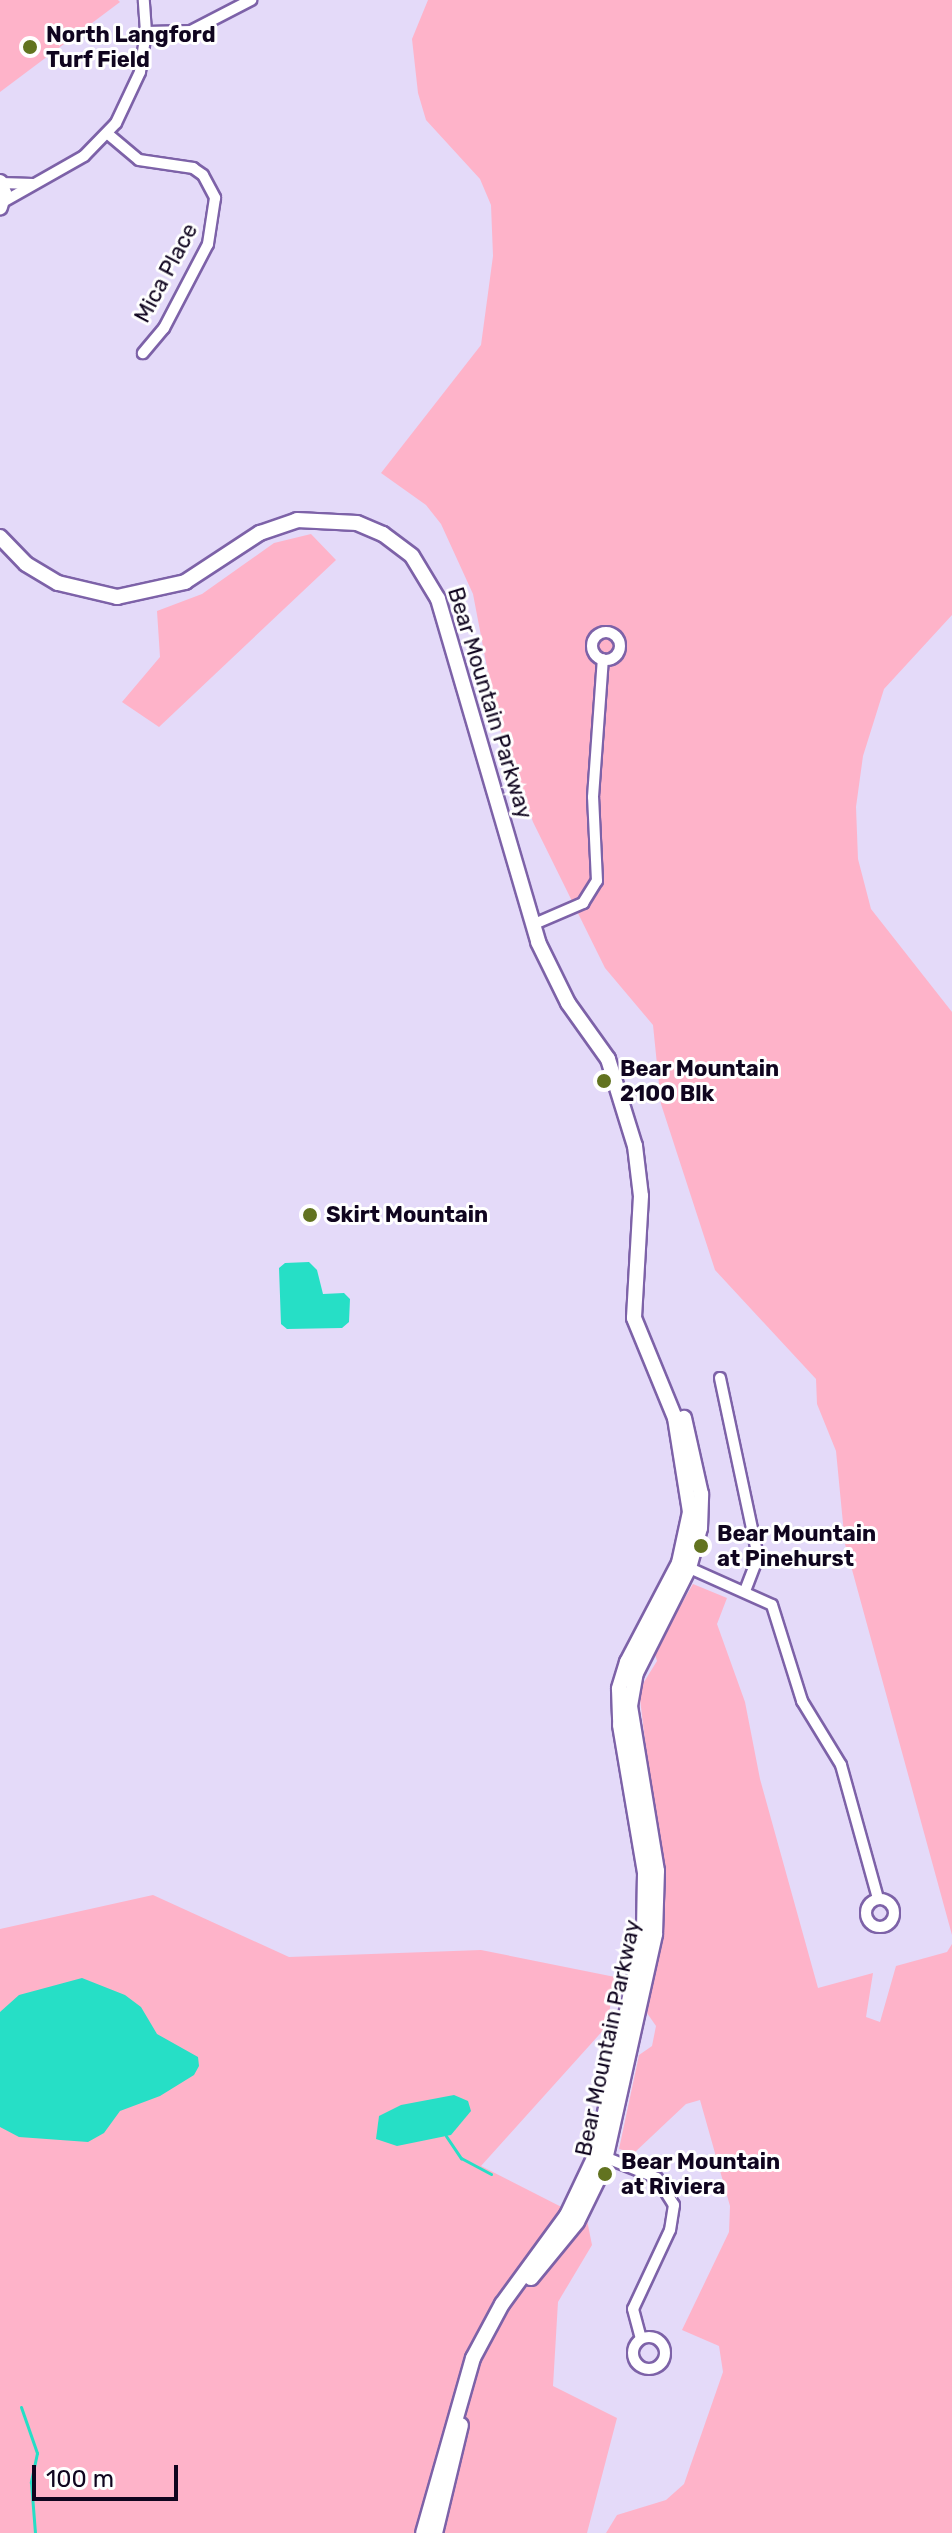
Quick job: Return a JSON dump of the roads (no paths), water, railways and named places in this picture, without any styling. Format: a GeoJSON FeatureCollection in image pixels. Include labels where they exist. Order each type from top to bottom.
{"type":"FeatureCollection","features":[{"type":"Feature","properties":{"kind":"street"},"geometry":{"type":"LineString","coordinates":[[33,184],[0,183],[2,204],[75,162],[108,134],[136,85],[146,32],[144,0]]}},
{"type":"Feature","properties":{"kind":"street"},"geometry":{"type":"LineString","coordinates":[[146,32],[191,31],[251,0]]}},
{"type":"Feature","properties":{"kind":"street","name":"Mica Place"},"geometry":{"type":"LineString","coordinates":[[108,134],[139,160],[193,168],[203,175],[215,198],[208,244],[164,328],[143,353]]}},
{"type":"Feature","properties":{"kind":"street","name":"Bear Mountain Parkway"},"geometry":{"type":"LineString","coordinates":[[0,537],[26,564],[58,583],[117,597],[185,582],[260,533],[297,520],[357,523],[397,543],[423,570],[438,599],[532,925],[556,982],[604,1052],[623,1098],[641,1196],[633,1299],[673,1386],[694,1457],[701,1510],[684,1565],[631,1690],[631,1724],[657,1871],[657,1918],[601,2156],[577,2222],[516,2298],[488,2345],[467,2395],[435,2533]]}},
{"type":"Feature","properties":{"kind":"street"},"geometry":{"type":"LineString","coordinates":[[532,925],[583,903],[597,881],[593,797],[603,659]]}},
{"type":"Feature","properties":{"kind":"street"},"geometry":{"type":"LineString","coordinates":[[720,1378],[758,1557],[745,1591]]}},
{"type":"Feature","properties":{"kind":"street"},"geometry":{"type":"LineString","coordinates":[[684,1565],[745,1591],[776,1611],[802,1701],[841,1765],[878,1898]]}},
{"type":"Feature","properties":{"kind":"street"},"geometry":{"type":"LineString","coordinates":[[601,2156],[657,2178],[674,2205],[670,2230],[633,2309],[641,2338]]}},
{"type":"Feature","properties":{"kind":"street","name":"Bear Mountain Parkway"},"geometry":{"type":"LineString","coordinates":[[423,2533],[473,2358],[502,2304],[567,2215],[601,2156]]}},
{"type":"Feature","properties":{"kind":"waterway"},"geometry":{"type":"LineString","coordinates":[[446,2136],[461,2158],[491,2174]]}},
{"type":"Feature","properties":{"kind":"waterway"},"geometry":{"type":"LineString","coordinates":[[21,2407],[37,2453],[31,2482],[35,2533]]}},
{"type":"Feature","properties":{"kind":"place","name":"North Langford Turf Field"},"geometry":{"type":"Point","coordinates":[30,47]}},
{"type":"Feature","properties":{"kind":"place","name":"Bear Mountain 2100 Blk"},"geometry":{"type":"Point","coordinates":[604,1081]}},
{"type":"Feature","properties":{"kind":"place","name":"Skirt Mountain"},"geometry":{"type":"Point","coordinates":[310,1215]}},
{"type":"Feature","properties":{"kind":"place","name":"Bear Mountain at Pinehurst"},"geometry":{"type":"Point","coordinates":[701,1546]}},
{"type":"Feature","properties":{"kind":"place","name":"Bear Mountain at Riviera"},"geometry":{"type":"Point","coordinates":[605,2174]}}]}
